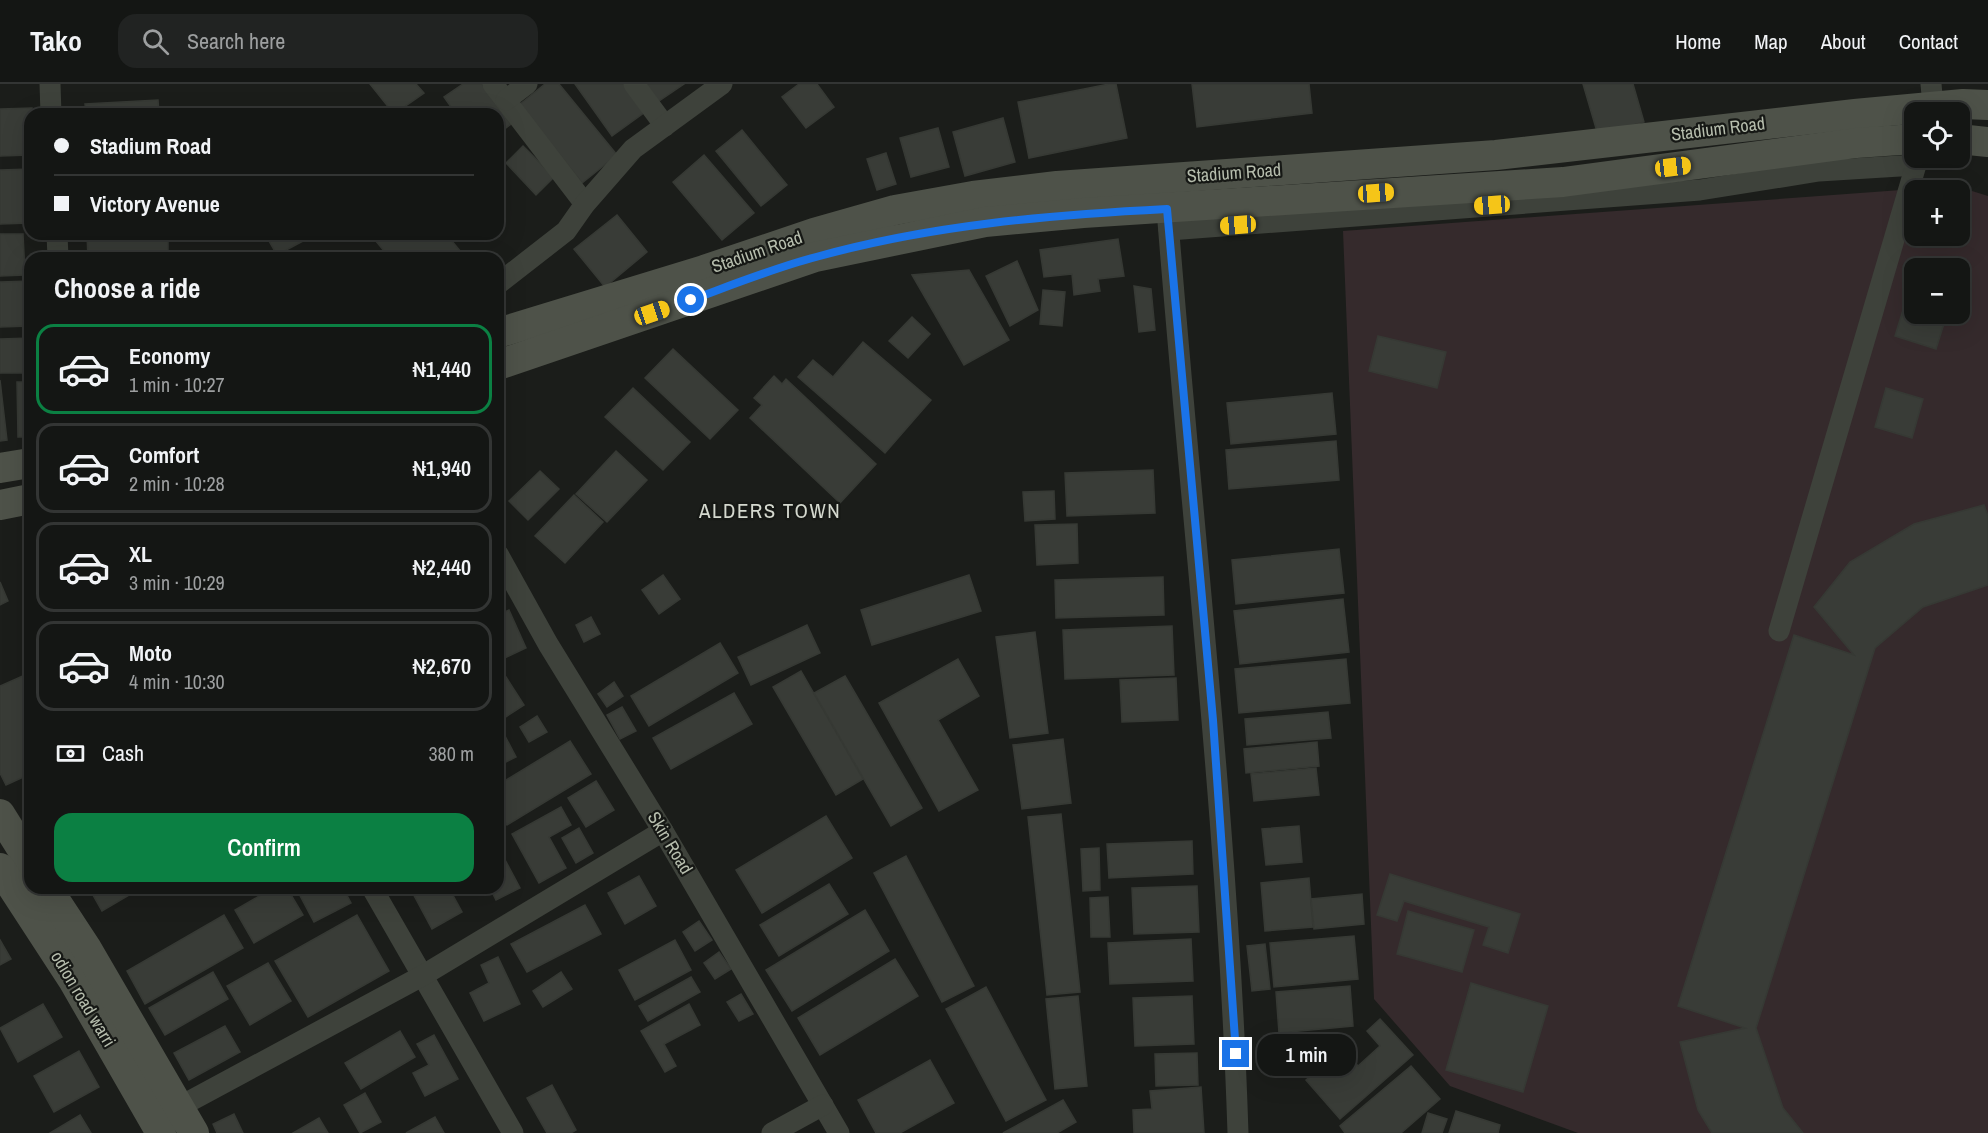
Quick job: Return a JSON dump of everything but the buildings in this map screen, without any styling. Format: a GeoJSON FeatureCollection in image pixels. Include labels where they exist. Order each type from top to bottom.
{"type":"FeatureCollection","features":[{"type":"Feature","properties":{"kind":"main road","name":"Stadium Road"},"geometry":{"type":"LineString","coordinates":[[504,331],[705,270],[814,233],[895,210],[973,196],[1057,186],[1496,155],[1932,95],[1988,105]]}},
{"type":"Feature","properties":{"kind":"main road"},"geometry":{"type":"LineString","coordinates":[[1970,140],[1988,142]]}},
{"type":"Feature","properties":{"kind":"main road","name":"Stadium Road"},"geometry":{"type":"LineString","coordinates":[[504,363],[815,257],[985,222],[1168,219],[1563,182],[1856,143],[1904,152]]}},
{"type":"Feature","properties":{"kind":"main road"},"geometry":{"type":"LineString","coordinates":[[0,468],[24,464]]}},
{"type":"Feature","properties":{"kind":"main road"},"geometry":{"type":"LineString","coordinates":[[0,504],[24,500]]}},
{"type":"Feature","properties":{"kind":"main road"},"geometry":{"type":"LineString","coordinates":[[0,814],[24,843]]}},
{"type":"Feature","properties":{"kind":"main road","name":"odion road warri"},"geometry":{"type":"LineString","coordinates":[[0,868],[73,980],[156,1131]]}},
{"type":"Feature","properties":{"kind":"main road","name":"odion road warri"},"geometry":{"type":"LineString","coordinates":[[51,894],[87,950],[194,1133]]}},
{"type":"Feature","properties":{"kind":"street"},"geometry":{"type":"LineString","coordinates":[[50,84],[51,108]]}},
{"type":"Feature","properties":{"kind":"street"},"geometry":{"type":"LineString","coordinates":[[527,84],[500,92],[585,204]]}},
{"type":"Feature","properties":{"kind":"street"},"geometry":{"type":"LineString","coordinates":[[634,84],[665,126]]}},
{"type":"Feature","properties":{"kind":"street"},"geometry":{"type":"LineString","coordinates":[[504,279],[566,231],[585,204],[633,149],[722,84]]}},
{"type":"Feature","properties":{"kind":"street"},"geometry":{"type":"LineString","coordinates":[[1779,631],[1912,168]]}},
{"type":"Feature","properties":{"kind":"street"},"geometry":{"type":"LineString","coordinates":[[1168,219],[1214,732],[1235,1035],[1238,1133]]}},
{"type":"Feature","properties":{"kind":"street","name":"Skin Road"},"geometry":{"type":"LineString","coordinates":[[504,565],[548,644],[663,831],[839,1133]]}},
{"type":"Feature","properties":{"kind":"street"},"geometry":{"type":"LineString","coordinates":[[179,1107],[422,976],[663,831]]}},
{"type":"Feature","properties":{"kind":"street"},"geometry":{"type":"LineString","coordinates":[[375,894],[513,1133]]}},
{"type":"Feature","properties":{"kind":"street"},"geometry":{"type":"LineString","coordinates":[[772,1133],[823,1105]]}},
{"type":"Feature","properties":{"kind":"shaded area"},"geometry":{"type":"Polygon","coordinates":[[[1904,190],[1904,246],[1970,246],[1970,190],[1988,196],[1988,1133],[1578,1133],[1450,1086],[1374,999],[1343,231],[1904,190]]]}},
{"type":"Feature","properties":{"kind":"district","name":"ALDERS TOWN"},"geometry":{"type":"Point","coordinates":[770,511]}},
{"type":"Feature","properties":{"kind":"route"},"geometry":{"type":"LineString","coordinates":[[691,300],[815,257],[985,222],[1083,213],[1167,209],[1213,720],[1236,1054]]}}]}
